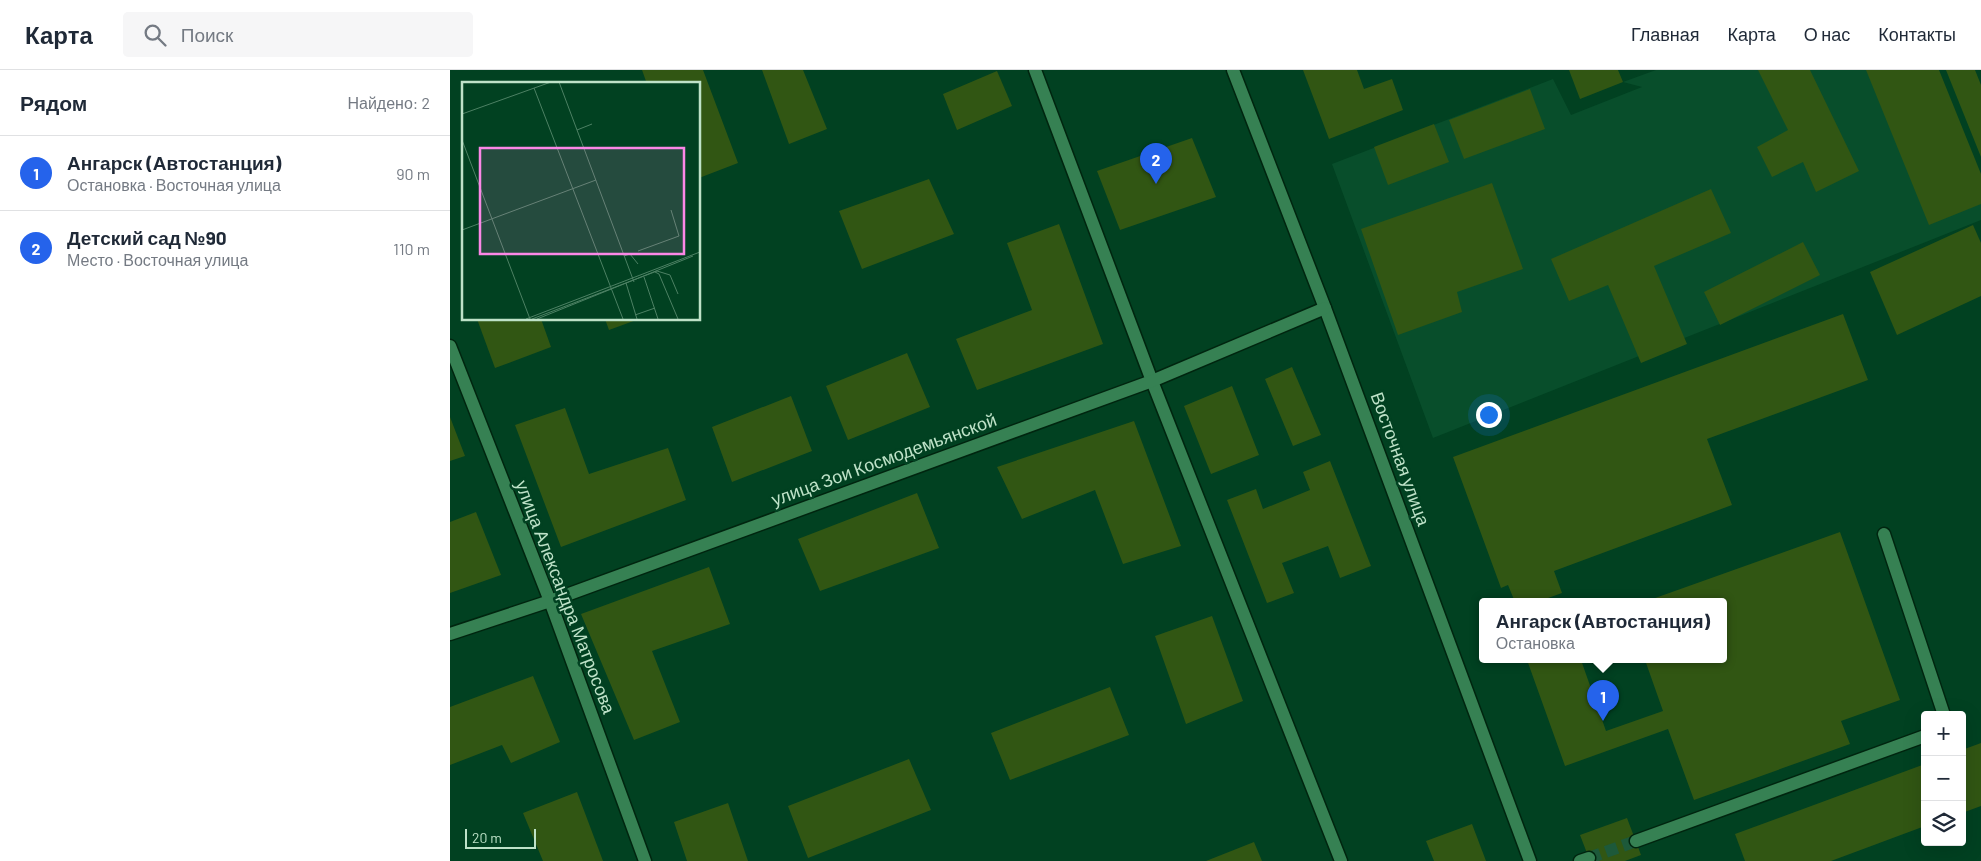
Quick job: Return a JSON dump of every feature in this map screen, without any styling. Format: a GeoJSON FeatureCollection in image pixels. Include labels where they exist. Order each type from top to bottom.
{"type":"FeatureCollection","features":[{"type":"Feature","properties":{"kind":"street"},"geometry":{"type":"LineString","coordinates":[[1035,70],[1152,381],[1341,861]]}},
{"type":"Feature","properties":{"kind":"street","name":"Восточная улица"},"geometry":{"type":"LineString","coordinates":[[1233,70],[1325,308],[1530,861]]}},
{"type":"Feature","properties":{"kind":"street","name":"улица Зои Космодемьянской"},"geometry":{"type":"LineString","coordinates":[[450,634],[550,601],[1152,381],[1325,308]]}},
{"type":"Feature","properties":{"kind":"street","name":"улица Александра Матросова"},"geometry":{"type":"LineString","coordinates":[[450,346],[550,601],[645,861]]}},
{"type":"Feature","properties":{"kind":"street"},"geometry":{"type":"LineString","coordinates":[[1884,534],[1943,711]]}},
{"type":"Feature","properties":{"kind":"street"},"geometry":{"type":"LineString","coordinates":[[1636,841],[1921,737]]}},
{"type":"Feature","properties":{"kind":"shaded area"},"geometry":{"type":"Polygon","coordinates":[[[1656,70],[1925,70],[1981,194],[1981,220],[1433,438],[1332,164],[1553,79],[1571,115],[1642,87],[1623,82],[1656,70]]]}},
{"type":"Feature","properties":{"kind":"building"},"geometry":{"type":"Polygon","coordinates":[[[642,70],[703,70],[738,163],[700,178],[700,82],[646,82],[642,70]]]}},
{"type":"Feature","properties":{"kind":"building"},"geometry":{"type":"Polygon","coordinates":[[[762,70],[803,70],[827,129],[789,144],[762,70]]]}},
{"type":"Feature","properties":{"kind":"building"},"geometry":{"type":"Polygon","coordinates":[[[1303,70],[1357,70],[1364,89],[1392,79],[1403,110],[1329,139],[1303,70]]]}},
{"type":"Feature","properties":{"kind":"building"},"geometry":{"type":"Polygon","coordinates":[[[1569,70],[1618,70],[1623,82],[1580,99],[1569,70]]]}},
{"type":"Feature","properties":{"kind":"building"},"geometry":{"type":"Polygon","coordinates":[[[1758,70],[1810,70],[1859,171],[1816,192],[1803,162],[1772,177],[1757,147],[1788,130],[1758,70]]]}},
{"type":"Feature","properties":{"kind":"building"},"geometry":{"type":"Polygon","coordinates":[[[1866,70],[1939,70],[1981,174],[1981,204],[1929,225],[1866,70]]]}},
{"type":"Feature","properties":{"kind":"building"},"geometry":{"type":"Polygon","coordinates":[[[1946,70],[1975,70],[1981,85],[1981,157],[1946,70]]]}},
{"type":"Feature","properties":{"kind":"building"},"geometry":{"type":"Polygon","coordinates":[[[997,71],[1012,106],[957,130],[943,94],[997,71]]]}},
{"type":"Feature","properties":{"kind":"building"},"geometry":{"type":"Polygon","coordinates":[[[1530,89],[1545,129],[1464,159],[1449,120],[1530,89]]]}},
{"type":"Feature","properties":{"kind":"building"},"geometry":{"type":"Polygon","coordinates":[[[1434,124],[1449,162],[1388,185],[1374,147],[1434,124]]]}},
{"type":"Feature","properties":{"kind":"building"},"geometry":{"type":"Polygon","coordinates":[[[1192,138],[1216,197],[1120,230],[1097,171],[1192,138]]]}},
{"type":"Feature","properties":{"kind":"building"},"geometry":{"type":"Polygon","coordinates":[[[929,179],[954,234],[862,269],[839,211],[929,179]]]}},
{"type":"Feature","properties":{"kind":"building"},"geometry":{"type":"Polygon","coordinates":[[[1492,183],[1523,269],[1457,292],[1462,312],[1398,335],[1361,229],[1492,183]]]}},
{"type":"Feature","properties":{"kind":"building"},"geometry":{"type":"Polygon","coordinates":[[[1711,189],[1731,233],[1654,266],[1687,344],[1641,363],[1608,285],[1569,301],[1551,259],[1711,189]]]}},
{"type":"Feature","properties":{"kind":"building"},"geometry":{"type":"Polygon","coordinates":[[[1059,224],[1103,344],[977,390],[956,339],[1032,310],[1007,243],[1059,224]]]}},
{"type":"Feature","properties":{"kind":"building"},"geometry":{"type":"Polygon","coordinates":[[[1973,225],[1981,243],[1981,296],[1897,335],[1870,272],[1973,225]]]}},
{"type":"Feature","properties":{"kind":"building"},"geometry":{"type":"Polygon","coordinates":[[[1803,242],[1820,275],[1720,325],[1704,292],[1803,242]]]}},
{"type":"Feature","properties":{"kind":"building"},"geometry":{"type":"Polygon","coordinates":[[[1843,314],[1868,380],[1707,439],[1732,505],[1554,571],[1562,593],[1548,598],[1513,598],[1508,585],[1501,588],[1453,457],[1843,314]]]}},
{"type":"Feature","properties":{"kind":"building"},"geometry":{"type":"Polygon","coordinates":[[[477,320],[541,320],[551,347],[495,368],[477,320]]]}},
{"type":"Feature","properties":{"kind":"building"},"geometry":{"type":"Polygon","coordinates":[[[605,320],[636,320],[609,330],[605,320]]]}},
{"type":"Feature","properties":{"kind":"building"},"geometry":{"type":"Polygon","coordinates":[[[907,353],[930,407],[848,440],[826,386],[907,353]]]}},
{"type":"Feature","properties":{"kind":"building"},"geometry":{"type":"Polygon","coordinates":[[[1292,367],[1321,435],[1293,446],[1265,379],[1292,367]]]}},
{"type":"Feature","properties":{"kind":"building"},"geometry":{"type":"Polygon","coordinates":[[[1232,386],[1259,455],[1211,474],[1184,406],[1232,386]]]}},
{"type":"Feature","properties":{"kind":"building"},"geometry":{"type":"Polygon","coordinates":[[[791,396],[812,451],[732,482],[712,427],[791,396]]]}},
{"type":"Feature","properties":{"kind":"building"},"geometry":{"type":"Polygon","coordinates":[[[565,408],[589,474],[668,448],[686,500],[561,547],[515,425],[565,408]]]}},
{"type":"Feature","properties":{"kind":"building"},"geometry":{"type":"Polygon","coordinates":[[[450,417],[465,456],[450,461],[450,417]]]}},
{"type":"Feature","properties":{"kind":"building"},"geometry":{"type":"Polygon","coordinates":[[[1134,421],[1181,546],[1123,564],[1095,490],[1022,519],[997,467],[1134,421]]]}},
{"type":"Feature","properties":{"kind":"building"},"geometry":{"type":"Polygon","coordinates":[[[1330,461],[1371,566],[1340,578],[1328,546],[1282,563],[1294,593],[1267,603],[1227,500],[1256,489],[1263,509],[1310,490],[1303,472],[1330,461]]]}},
{"type":"Feature","properties":{"kind":"building"},"geometry":{"type":"Polygon","coordinates":[[[917,493],[939,548],[820,591],[798,539],[917,493]]]}},
{"type":"Feature","properties":{"kind":"building"},"geometry":{"type":"Polygon","coordinates":[[[476,512],[501,575],[450,593],[450,522],[476,512]]]}},
{"type":"Feature","properties":{"kind":"building"},"geometry":{"type":"Polygon","coordinates":[[[1840,532],[1900,700],[1841,721],[1850,744],[1694,800],[1668,729],[1565,766],[1528,663],[1582,663],[1606,731],[1663,711],[1646,663],[1727,663],[1727,598],[1655,598],[1840,532]]]}},
{"type":"Feature","properties":{"kind":"building"},"geometry":{"type":"Polygon","coordinates":[[[709,567],[730,624],[652,651],[680,722],[634,740],[581,614],[709,567]]]}},
{"type":"Feature","properties":{"kind":"building"},"geometry":{"type":"Polygon","coordinates":[[[1212,616],[1243,701],[1186,724],[1155,636],[1212,616]]]}},
{"type":"Feature","properties":{"kind":"building"},"geometry":{"type":"Polygon","coordinates":[[[533,676],[560,742],[511,763],[502,745],[450,765],[450,707],[533,676]]]}},
{"type":"Feature","properties":{"kind":"building"},"geometry":{"type":"Polygon","coordinates":[[[1110,687],[1129,735],[1010,780],[991,733],[1110,687]]]}},
{"type":"Feature","properties":{"kind":"building"},"geometry":{"type":"Polygon","coordinates":[[[1981,743],[1981,806],[1966,812],[1966,756],[1966,749],[1981,743]]]}},
{"type":"Feature","properties":{"kind":"building"},"geometry":{"type":"Polygon","coordinates":[[[909,759],[931,810],[808,858],[788,806],[909,759]]]}},
{"type":"Feature","properties":{"kind":"building"},"geometry":{"type":"Polygon","coordinates":[[[1921,765],[1921,827],[1831,861],[1745,861],[1735,834],[1921,765]]]}},
{"type":"Feature","properties":{"kind":"building"},"geometry":{"type":"Polygon","coordinates":[[[577,792],[603,861],[543,861],[523,813],[577,792]]]}},
{"type":"Feature","properties":{"kind":"building"},"geometry":{"type":"Polygon","coordinates":[[[728,803],[748,861],[687,861],[674,822],[728,803]]]}},
{"type":"Feature","properties":{"kind":"building"},"geometry":{"type":"Polygon","coordinates":[[[1627,818],[1641,855],[1625,861],[1590,861],[1580,835],[1627,818]]]}},
{"type":"Feature","properties":{"kind":"building"},"geometry":{"type":"Polygon","coordinates":[[[1472,824],[1486,861],[1434,861],[1426,841],[1472,824]]]}},
{"type":"Feature","properties":{"kind":"building"},"geometry":{"type":"Polygon","coordinates":[[[1254,842],[1262,861],[1206,861],[1254,842]]]}},
{"type":"Feature","properties":{"kind":"tunnel"},"geometry":{"type":"LineString","coordinates":[[1589,858],[1636,841]]}},
{"type":"Feature","properties":{"kind":"place","name":"Детский сад №90"},"geometry":{"type":"Point","coordinates":[1156,184]}},
{"type":"Feature","properties":{"kind":"place","name":"Ангарск (Автостанция)"},"geometry":{"type":"Point","coordinates":[1603,721]}}]}
